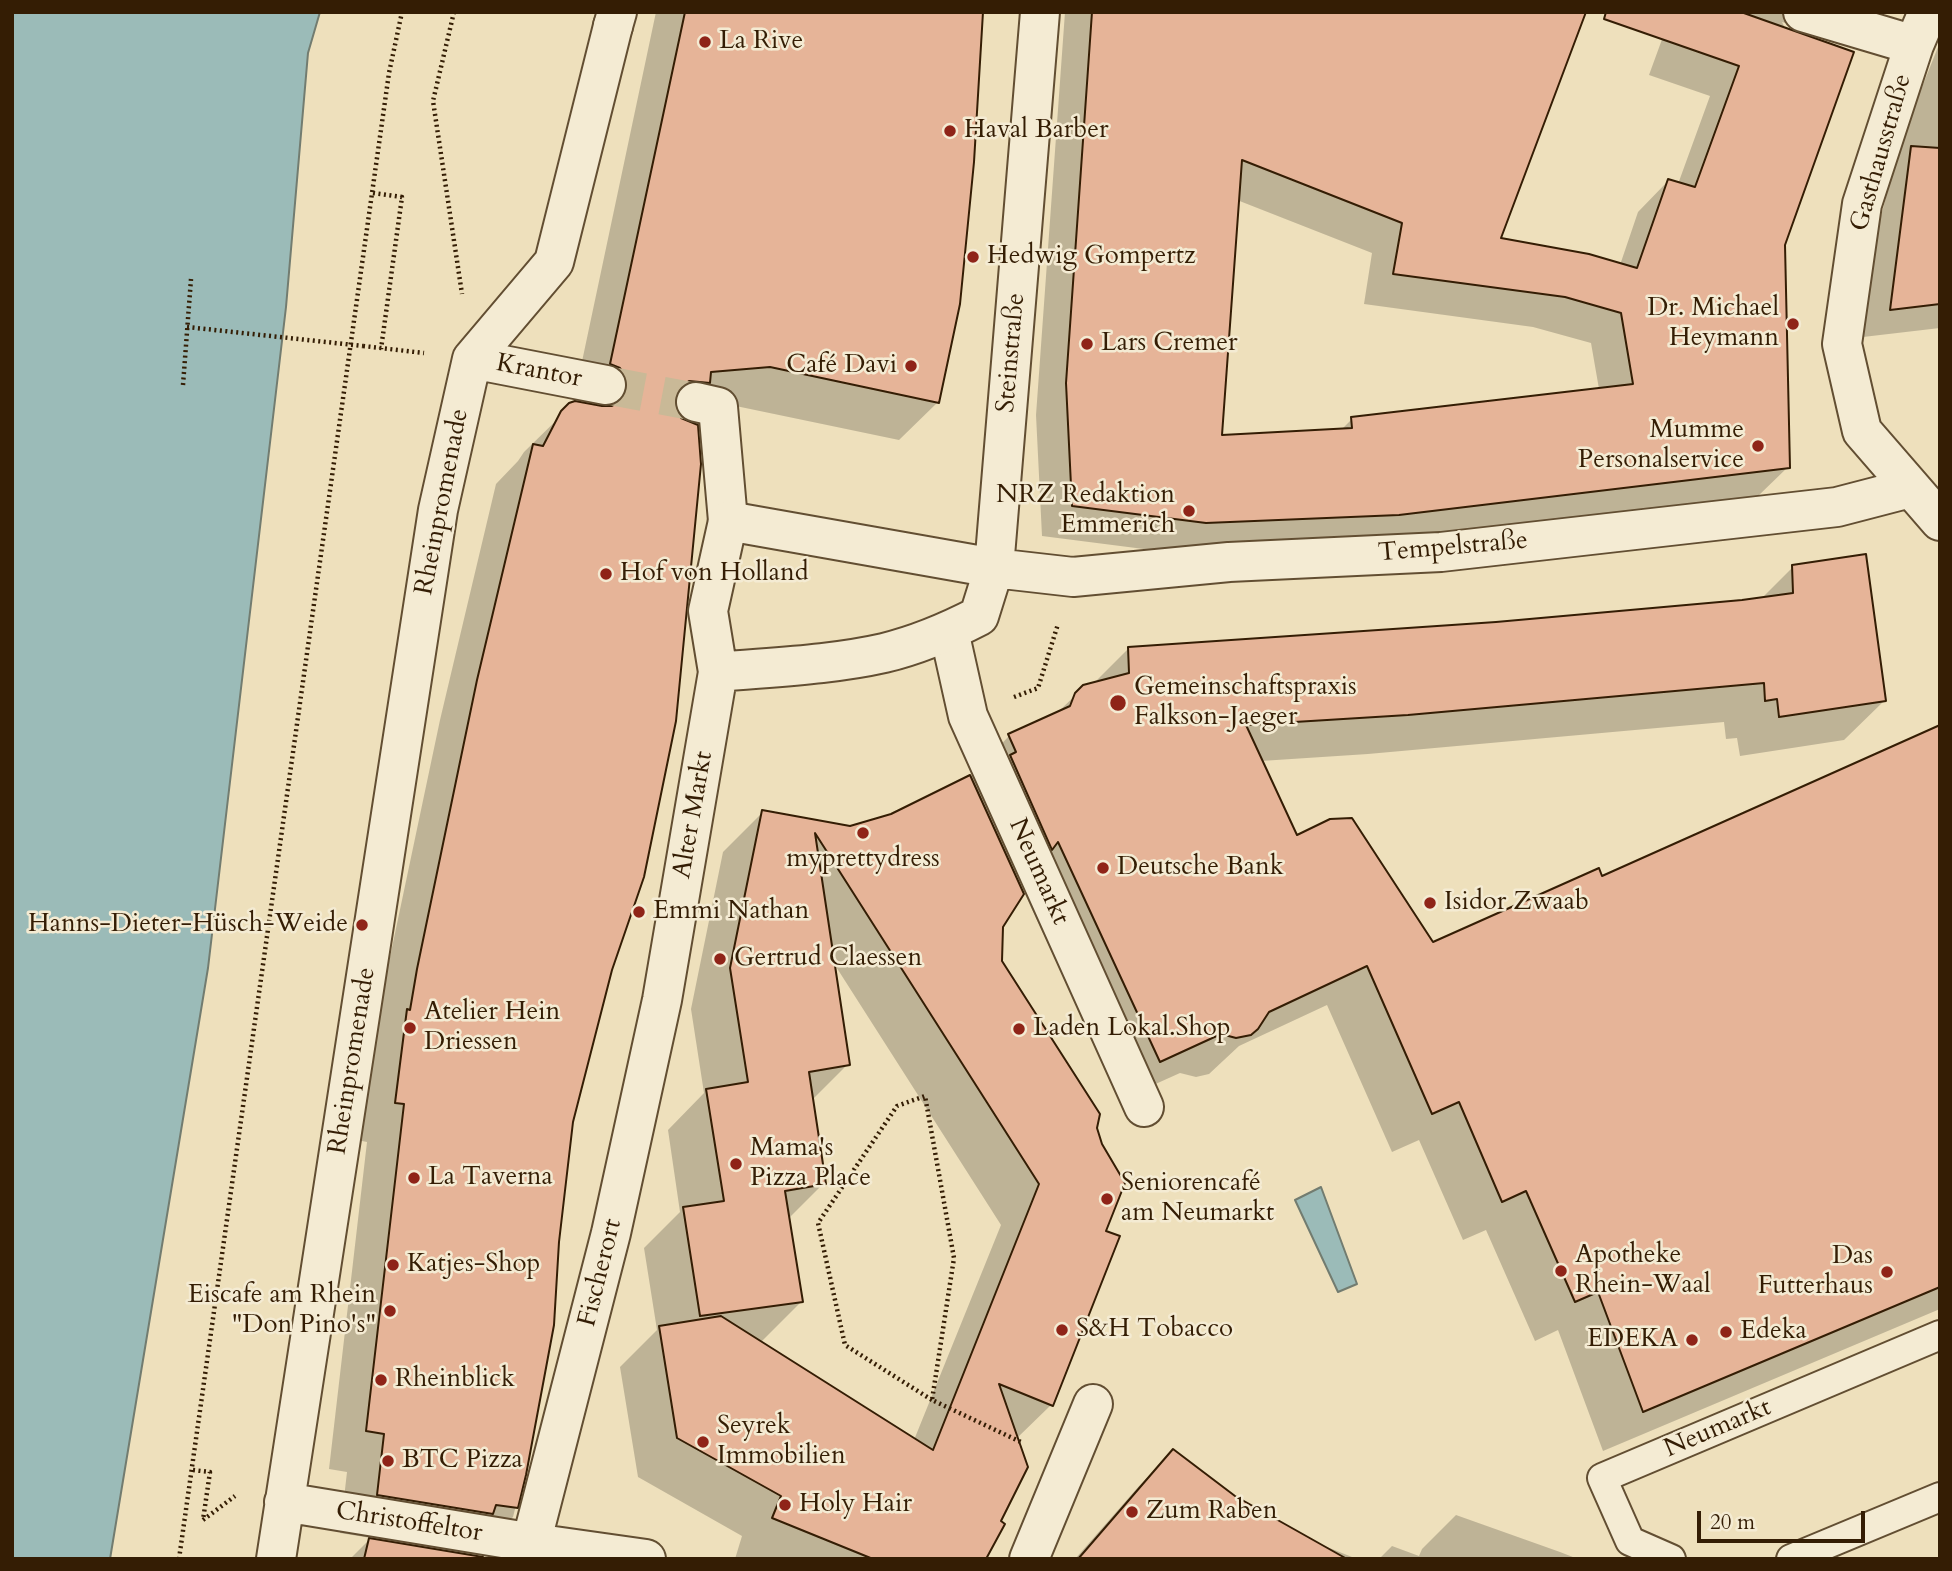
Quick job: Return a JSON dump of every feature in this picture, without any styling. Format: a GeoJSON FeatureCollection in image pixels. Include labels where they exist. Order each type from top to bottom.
{"type":"FeatureCollection","features":[{"type":"Feature","properties":{"kind":"street","name":"Steinstraße"},"geometry":{"type":"LineString","coordinates":[[949,631],[979,615],[994,568],[1040,12]]}},
{"type":"Feature","properties":{"kind":"street"},"geometry":{"type":"LineString","coordinates":[[1803,12],[1921,28]]}},
{"type":"Feature","properties":{"kind":"street","name":"Rheinpromenade"},"geometry":{"type":"LineString","coordinates":[[276,1559],[438,510],[472,359],[554,262],[615,19]]}},
{"type":"Feature","properties":{"kind":"street","name":"Gasthausstraße"},"geometry":{"type":"LineString","coordinates":[[1921,28],[1862,204],[1842,344],[1862,431],[1940,522]]}},
{"type":"Feature","properties":{"kind":"street","name":"Krantor"},"geometry":{"type":"LineString","coordinates":[[472,359],[606,385]]}},
{"type":"Feature","properties":{"kind":"street","name":"Alter Markt"},"geometry":{"type":"LineString","coordinates":[[662,1000],[718,672],[708,611],[728,522],[707,404]]}},
{"type":"Feature","properties":{"kind":"street","name":"Tempelstraße"},"geometry":{"type":"LineString","coordinates":[[994,568],[1073,577],[1229,562],[1441,552],[1837,507],[1910,488]]}},
{"type":"Feature","properties":{"kind":"street"},"geometry":{"type":"LineString","coordinates":[[728,522],[994,568]]}},
{"type":"Feature","properties":{"kind":"street"},"geometry":{"type":"LineString","coordinates":[[718,672],[816,663],[885,653],[949,631]]}},
{"type":"Feature","properties":{"kind":"street","name":"Neumarkt"},"geometry":{"type":"LineString","coordinates":[[949,631],[968,716],[1144,1107]]}},
{"type":"Feature","properties":{"kind":"street","name":"Fischerort"},"geometry":{"type":"LineString","coordinates":[[530,1551],[611,1233],[662,1000]]}},
{"type":"Feature","properties":{"kind":"street"},"geometry":{"type":"LineString","coordinates":[[1029,1559],[1093,1404]]}},
{"type":"Feature","properties":{"kind":"street","name":"Christoffeltor"},"geometry":{"type":"LineString","coordinates":[[285,1502],[530,1551],[646,1559]]}},
{"type":"Feature","properties":{"kind":"lane","name":"Neumarkt"},"geometry":{"type":"LineString","coordinates":[[1671,1559],[1630,1541],[1602,1478],[1940,1335]]}},
{"type":"Feature","properties":{"kind":"lane"},"geometry":{"type":"LineString","coordinates":[[1791,1559],[1940,1497]]}},
{"type":"Feature","properties":{"kind":"path"},"geometry":{"type":"LineString","coordinates":[[179,1559],[389,74],[402,12]]}},
{"type":"Feature","properties":{"kind":"path"},"geometry":{"type":"LineString","coordinates":[[187,327],[472,359],[433,101],[454,12]]}},
{"type":"Feature","properties":{"kind":"path"},"geometry":{"type":"LineString","coordinates":[[373,193],[402,197],[381,349]]}},
{"type":"Feature","properties":{"kind":"path"},"geometry":{"type":"LineString","coordinates":[[183,385],[191,279]]}},
{"type":"Feature","properties":{"kind":"path"},"geometry":{"type":"LineString","coordinates":[[968,716],[1038,688],[1073,577]]}},
{"type":"Feature","properties":{"kind":"path"},"geometry":{"type":"LineString","coordinates":[[932,1400],[954,1258],[925,1096],[897,1106],[818,1223],[845,1345],[932,1400],[1068,1464]]}},
{"type":"Feature","properties":{"kind":"path"},"geometry":{"type":"LineString","coordinates":[[193,1470],[210,1472],[203,1520],[234,1496]]}},
{"type":"Feature","properties":{"kind":"water"},"geometry":{"type":"Polygon","coordinates":[[[12,12],[320,12],[308,53],[286,307],[208,968],[110,1559],[12,1559],[12,12]]]}},
{"type":"Feature","properties":{"kind":"water"},"geometry":{"type":"Polygon","coordinates":[[[1321,1187],[1357,1284],[1338,1292],[1295,1200],[1321,1187]]]}},
{"type":"Feature","properties":{"kind":"building"},"geometry":{"type":"Polygon","coordinates":[[[685,12],[983,12],[974,162],[960,304],[939,403],[770,367],[711,372],[710,383],[689,381],[680,387],[675,397],[675,408],[681,418],[698,425],[701,464],[676,721],[644,877],[612,970],[573,1122],[559,1242],[554,1325],[518,1508],[496,1505],[493,1514],[377,1495],[384,1434],[366,1431],[404,1104],[395,1103],[407,1009],[410,1010],[477,680],[533,444],[543,446],[561,411],[569,403],[575,401],[612,406],[622,400],[627,390],[626,377],[620,368],[610,364],[685,12]]]}},
{"type":"Feature","properties":{"kind":"building"},"geometry":{"type":"Polygon","coordinates":[[[1092,12],[1586,12],[1501,238],[1589,254],[1637,268],[1668,179],[1695,187],[1739,66],[1604,19],[1606,12],[1741,12],[1854,52],[1785,245],[1790,468],[1399,515],[1206,523],[1072,506],[1066,383],[1092,12]],[[1242,160],[1222,435],[1352,428],[1351,417],[1633,384],[1621,313],[1565,297],[1393,274],[1402,223],[1242,160]]]}},
{"type":"Feature","properties":{"kind":"building"},"geometry":{"type":"Polygon","coordinates":[[[1911,146],[1940,148],[1940,304],[1890,310],[1911,146]]]}},
{"type":"Feature","properties":{"kind":"building"},"geometry":{"type":"Polygon","coordinates":[[[1866,554],[1886,701],[1779,717],[1777,699],[1765,701],[1764,683],[1408,715],[1246,725],[1297,835],[1330,819],[1352,818],[1433,942],[1599,868],[1602,876],[1940,725],[1940,1287],[1643,1412],[1598,1292],[1575,1302],[1526,1191],[1502,1202],[1459,1102],[1432,1114],[1367,966],[1269,1012],[1251,1035],[1236,1038],[1221,1034],[1160,1062],[1058,842],[1052,850],[1010,755],[1016,752],[1008,734],[1070,706],[1075,693],[1083,685],[1129,673],[1128,647],[1496,622],[1742,600],[1793,593],[1792,565],[1866,554]]]}},
{"type":"Feature","properties":{"kind":"building"},"geometry":{"type":"Polygon","coordinates":[[[970,775],[1024,894],[1003,927],[1002,961],[1100,1114],[1097,1128],[1102,1144],[1125,1183],[1106,1231],[1120,1236],[1053,1406],[999,1384],[1028,1467],[1001,1521],[1005,1524],[986,1559],[873,1559],[772,1518],[781,1496],[677,1438],[659,1326],[721,1316],[933,1450],[1039,1184],[815,833],[850,1065],[809,1072],[826,1184],[785,1191],[803,1302],[700,1316],[683,1207],[724,1201],[706,1089],[748,1082],[730,968],[762,810],[850,826],[891,814],[970,775]]]}},
{"type":"Feature","properties":{"kind":"building"},"geometry":{"type":"Polygon","coordinates":[[[1173,1449],[1235,1496],[1347,1559],[1078,1559],[1173,1449]]]}},
{"type":"Feature","properties":{"kind":"building"},"geometry":{"type":"Polygon","coordinates":[[[369,1538],[483,1557],[483,1559],[364,1559],[369,1538]]]}},
{"type":"Feature","properties":{"kind":"tunnel"},"geometry":{"type":"LineString","coordinates":[[606,385],[696,402]]}},
{"type":"Feature","properties":{"kind":"place","name":"La Rive"},"geometry":{"type":"Point","coordinates":[705,42]}},
{"type":"Feature","properties":{"kind":"place","name":"Haval Barber"},"geometry":{"type":"Point","coordinates":[950,131]}},
{"type":"Feature","properties":{"kind":"place","name":"Hedwig Gompertz"},"geometry":{"type":"Point","coordinates":[973,257]}},
{"type":"Feature","properties":{"kind":"place","name":"Dr. Michael Heymann"},"geometry":{"type":"Point","coordinates":[1793,324]}},
{"type":"Feature","properties":{"kind":"place","name":"Lars Cremer"},"geometry":{"type":"Point","coordinates":[1087,344]}},
{"type":"Feature","properties":{"kind":"place","name":"Café Davi"},"geometry":{"type":"Point","coordinates":[911,366]}},
{"type":"Feature","properties":{"kind":"place","name":"Mumme Personalservice"},"geometry":{"type":"Point","coordinates":[1758,446]}},
{"type":"Feature","properties":{"kind":"place","name":"NRZ Redaktion Emmerich"},"geometry":{"type":"Point","coordinates":[1189,511]}},
{"type":"Feature","properties":{"kind":"place","name":"Hof von Holland"},"geometry":{"type":"Point","coordinates":[606,574]}},
{"type":"Feature","properties":{"kind":"place","name":"Gemeinschaftspraxis Falkson-Jaeger"},"geometry":{"type":"Point","coordinates":[1118,703]}},
{"type":"Feature","properties":{"kind":"place","name":"myprettydress"},"geometry":{"type":"Point","coordinates":[863,833]}},
{"type":"Feature","properties":{"kind":"place","name":"Deutsche Bank"},"geometry":{"type":"Point","coordinates":[1103,868]}},
{"type":"Feature","properties":{"kind":"place","name":"Isidor Zwaab"},"geometry":{"type":"Point","coordinates":[1430,903]}},
{"type":"Feature","properties":{"kind":"place","name":"Emmi Nathan"},"geometry":{"type":"Point","coordinates":[639,912]}},
{"type":"Feature","properties":{"kind":"place","name":"Hanns-Dieter-Hüsch-Weide"},"geometry":{"type":"Point","coordinates":[362,925]}},
{"type":"Feature","properties":{"kind":"place","name":"Gertrud Claessen"},"geometry":{"type":"Point","coordinates":[720,959]}},
{"type":"Feature","properties":{"kind":"place","name":"Atelier Hein Driessen"},"geometry":{"type":"Point","coordinates":[410,1028]}},
{"type":"Feature","properties":{"kind":"place","name":"Laden Lokal.Shop"},"geometry":{"type":"Point","coordinates":[1019,1029]}},
{"type":"Feature","properties":{"kind":"place","name":"Mama's Pizza Place"},"geometry":{"type":"Point","coordinates":[736,1164]}},
{"type":"Feature","properties":{"kind":"place","name":"La Taverna"},"geometry":{"type":"Point","coordinates":[414,1178]}},
{"type":"Feature","properties":{"kind":"place","name":"Seniorencafé am Neumarkt"},"geometry":{"type":"Point","coordinates":[1107,1199]}},
{"type":"Feature","properties":{"kind":"place","name":"Katjes-Shop"},"geometry":{"type":"Point","coordinates":[393,1265]}},
{"type":"Feature","properties":{"kind":"place","name":"Apotheke Rhein-Waal"},"geometry":{"type":"Point","coordinates":[1561,1271]}},
{"type":"Feature","properties":{"kind":"place","name":"Das Futterhaus"},"geometry":{"type":"Point","coordinates":[1887,1272]}},
{"type":"Feature","properties":{"kind":"place","name":"Eiscafe am Rhein \"Don Pino's\""},"geometry":{"type":"Point","coordinates":[390,1311]}},
{"type":"Feature","properties":{"kind":"place","name":"S&H Tobacco"},"geometry":{"type":"Point","coordinates":[1062,1330]}},
{"type":"Feature","properties":{"kind":"place","name":"Edeka"},"geometry":{"type":"Point","coordinates":[1726,1332]}},
{"type":"Feature","properties":{"kind":"place","name":"EDEKA"},"geometry":{"type":"Point","coordinates":[1692,1340]}},
{"type":"Feature","properties":{"kind":"place","name":"Rheinblick"},"geometry":{"type":"Point","coordinates":[381,1380]}},
{"type":"Feature","properties":{"kind":"place","name":"Seyrek Immobilien"},"geometry":{"type":"Point","coordinates":[703,1442]}},
{"type":"Feature","properties":{"kind":"place","name":"BTC Pizza"},"geometry":{"type":"Point","coordinates":[388,1461]}},
{"type":"Feature","properties":{"kind":"place","name":"Holy Hair"},"geometry":{"type":"Point","coordinates":[785,1505]}},
{"type":"Feature","properties":{"kind":"place","name":"Zum Raben"},"geometry":{"type":"Point","coordinates":[1132,1512]}}]}
